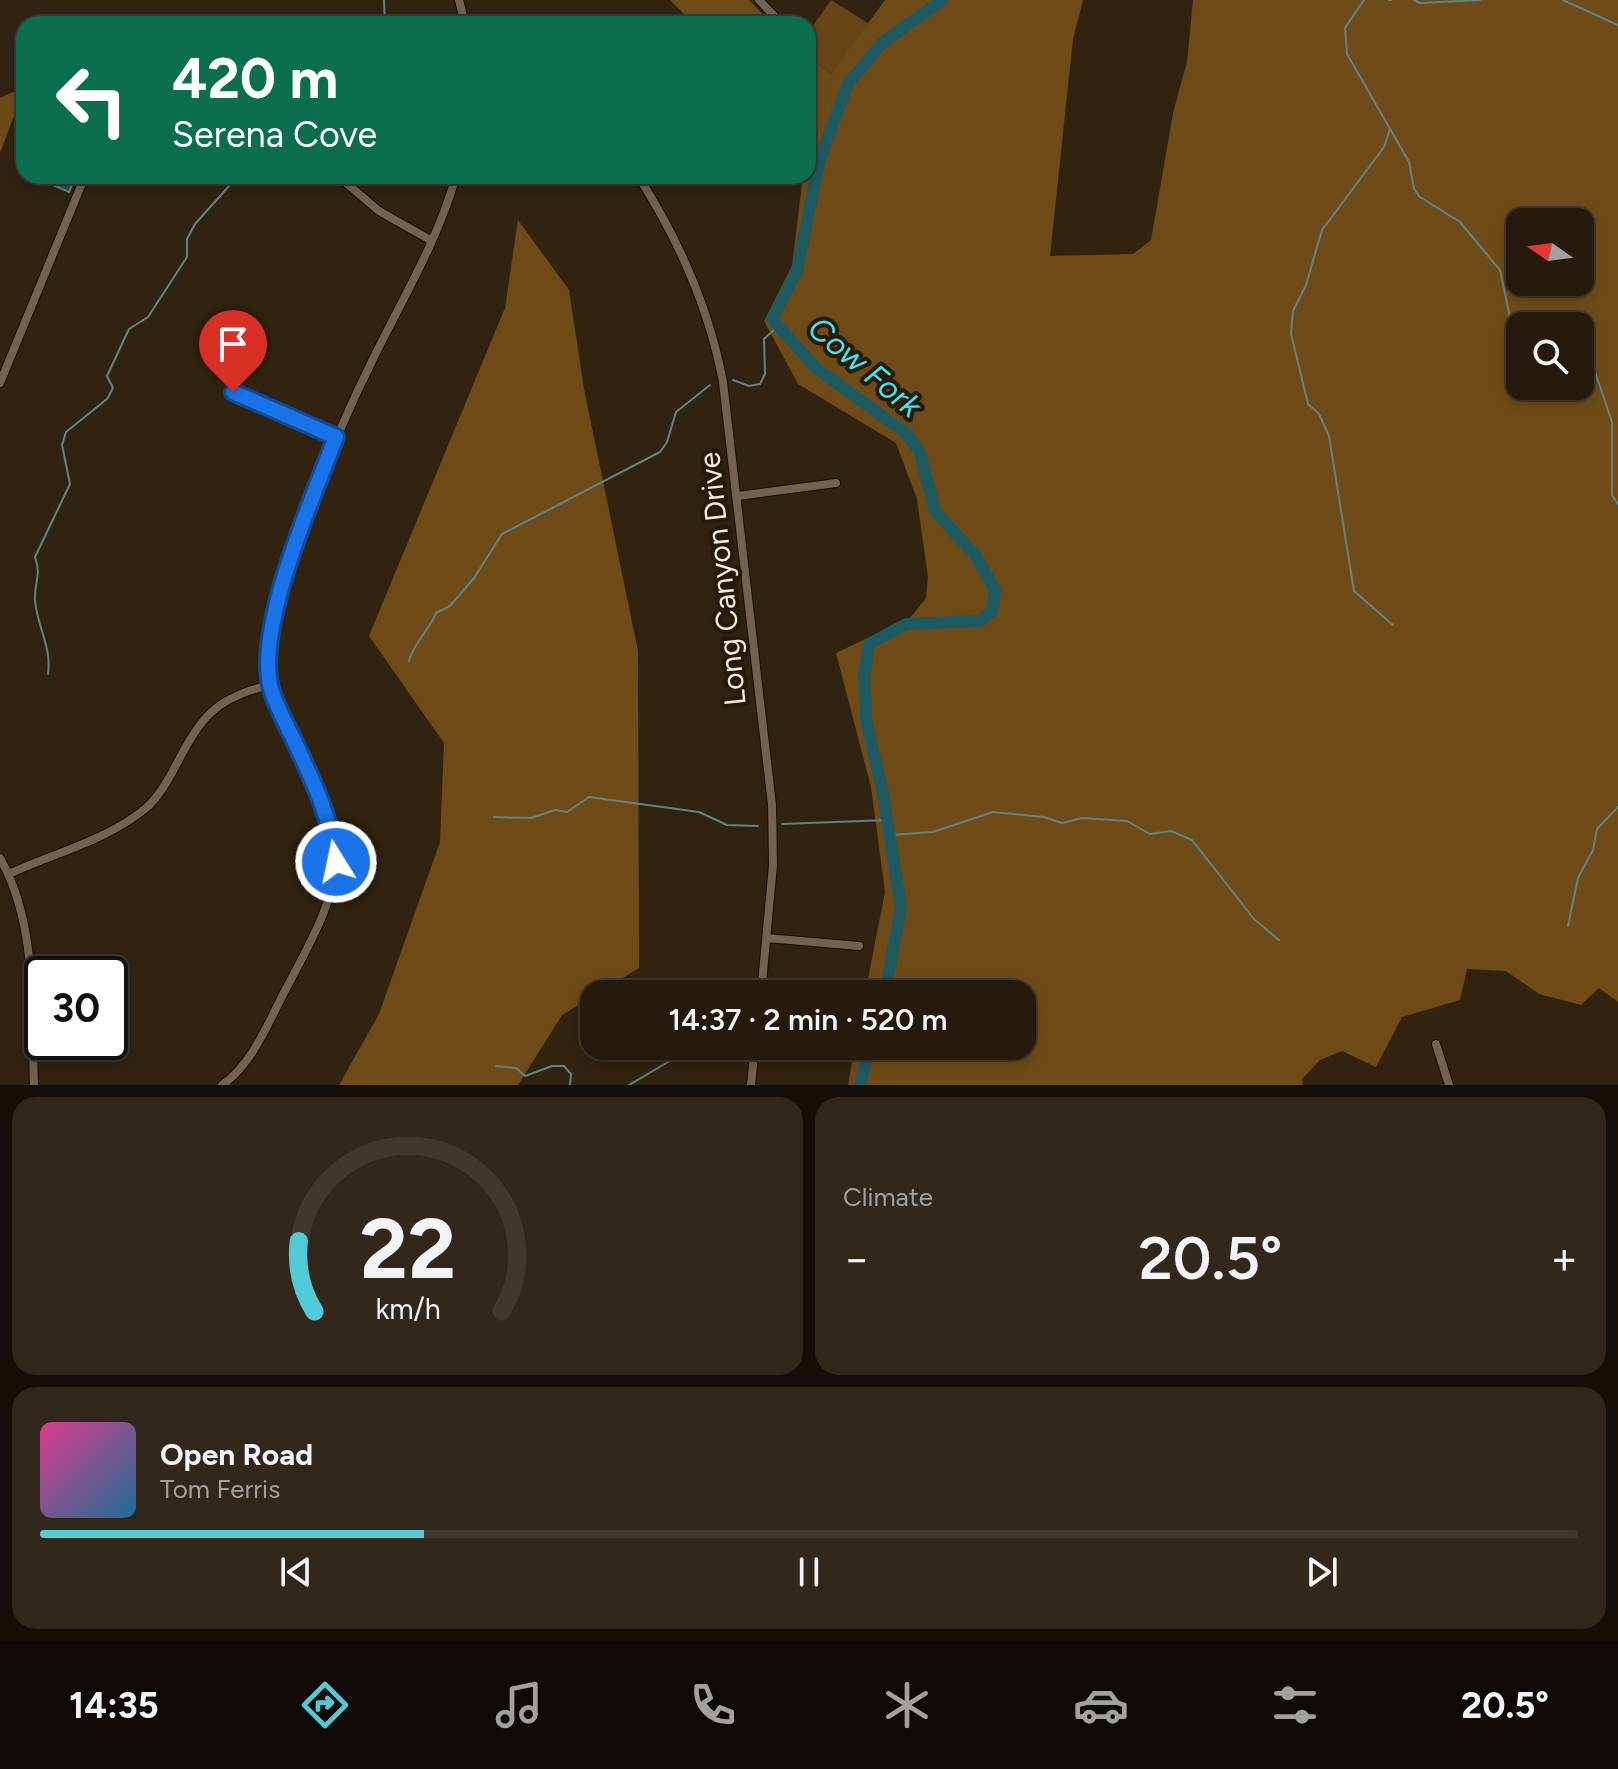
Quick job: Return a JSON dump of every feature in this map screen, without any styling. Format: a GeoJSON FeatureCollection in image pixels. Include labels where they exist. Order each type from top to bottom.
{"type":"FeatureCollection","features":[{"type":"Feature","properties":{"kind":"street"},"geometry":{"type":"LineString","coordinates":[[759,0],[774,16]]}},
{"type":"Feature","properties":{"kind":"street"},"geometry":{"type":"LineString","coordinates":[[0,383],[82,184]]}},
{"type":"Feature","properties":{"kind":"street"},"geometry":{"type":"LineString","coordinates":[[347,184],[379,211],[432,241]]}},
{"type":"Feature","properties":{"kind":"street"},"geometry":{"type":"LineString","coordinates":[[222,1085],[245,1062],[261,1036],[326,914],[334,889],[336,862],[330,823],[270,685],[271,635],[280,596],[336,437],[432,241],[453,184]]}},
{"type":"Feature","properties":{"kind":"street","name":"Long Canyon Drive"},"geometry":{"type":"LineString","coordinates":[[642,184],[677,246],[709,317],[723,382],[772,805],[773,865],[762,980]]}},
{"type":"Feature","properties":{"kind":"street"},"geometry":{"type":"LineString","coordinates":[[233,392],[336,437]]}},
{"type":"Feature","properties":{"kind":"street"},"geometry":{"type":"LineString","coordinates":[[738,496],[836,483]]}},
{"type":"Feature","properties":{"kind":"street"},"geometry":{"type":"LineString","coordinates":[[9,874],[132,820],[151,805],[193,733],[215,706],[237,694],[270,685]]}},
{"type":"Feature","properties":{"kind":"street"},"geometry":{"type":"LineString","coordinates":[[0,858],[9,874],[25,930],[34,1085]]}},
{"type":"Feature","properties":{"kind":"street"},"geometry":{"type":"LineString","coordinates":[[767,938],[859,946]]}},
{"type":"Feature","properties":{"kind":"street"},"geometry":{"type":"LineString","coordinates":[[1436,1044],[1449,1085]]}},
{"type":"Feature","properties":{"kind":"street"},"geometry":{"type":"LineString","coordinates":[[751,1085],[754,1060]]}},
{"type":"Feature","properties":{"kind":"shaded area"},"geometry":{"type":"Polygon","coordinates":[[[670,0],[749,0],[764,16],[686,16],[670,0]]]}},
{"type":"Feature","properties":{"kind":"shaded area"},"geometry":{"type":"Polygon","coordinates":[[[831,0],[869,24],[831,74],[816,63],[816,22],[831,0]]]}},
{"type":"Feature","properties":{"kind":"shaded area"},"geometry":{"type":"Polygon","coordinates":[[[885,0],[1083,0],[1073,39],[1050,256],[1133,254],[1151,240],[1173,113],[1187,62],[1193,0],[1618,0],[1618,1002],[1599,988],[1581,1005],[1539,994],[1506,971],[1467,969],[1460,1000],[1402,1017],[1376,1067],[1342,1051],[1320,1060],[1302,1079],[1303,1085],[848,1085],[852,1060],[1036,1060],[1036,980],[868,980],[885,892],[871,787],[836,653],[910,618],[926,598],[928,577],[917,499],[896,443],[798,384],[764,321],[792,266],[802,184],[816,184],[816,63],[831,74],[885,0]]]}},
{"type":"Feature","properties":{"kind":"shaded area"},"geometry":{"type":"Polygon","coordinates":[[[16,91],[16,110],[0,153],[0,98],[16,91]]]}},
{"type":"Feature","properties":{"kind":"shaded area"},"geometry":{"type":"Polygon","coordinates":[[[518,220],[569,290],[584,389],[638,651],[639,968],[619,980],[580,980],[580,1004],[562,1015],[518,1085],[339,1085],[379,1014],[440,842],[444,743],[369,636],[505,308],[518,220]]]}},
{"type":"Feature","properties":{"kind":"water"},"geometry":{"type":"Polygon","coordinates":[[[51,184],[72,184],[69,192],[51,184]]]}},
{"type":"Feature","properties":{"kind":"waterway"},"geometry":{"type":"LineString","coordinates":[[384,0],[385,16]]}},
{"type":"Feature","properties":{"kind":"waterway","name":"Cow Fork"},"geometry":{"type":"LineString","coordinates":[[816,178],[847,85],[882,43],[942,0]]}},
{"type":"Feature","properties":{"kind":"waterway"},"geometry":{"type":"LineString","coordinates":[[1364,0],[1345,28],[1347,54],[1409,162],[1414,189],[1420,197],[1460,222],[1500,270],[1509,312]]}},
{"type":"Feature","properties":{"kind":"waterway"},"geometry":{"type":"LineString","coordinates":[[1414,0],[1420,3],[1480,0]]}},
{"type":"Feature","properties":{"kind":"waterway"},"geometry":{"type":"LineString","coordinates":[[1563,0],[1618,25]]}},
{"type":"Feature","properties":{"kind":"waterway"},"geometry":{"type":"LineString","coordinates":[[1390,129],[1384,147],[1322,230],[1306,285],[1293,311],[1291,334],[1308,404],[1319,414],[1329,436],[1354,591],[1393,625]]}},
{"type":"Feature","properties":{"kind":"waterway"},"geometry":{"type":"LineString","coordinates":[[48,674],[48,655],[35,600],[38,574],[35,557],[70,484],[62,445],[66,432],[107,399],[113,388],[107,376],[129,329],[148,317],[187,257],[187,239],[195,224],[231,184]]}},
{"type":"Feature","properties":{"kind":"waterway","name":"Cow Fork"},"geometry":{"type":"LineString","coordinates":[[815,184],[797,271],[772,319],[816,368],[907,434],[920,453],[935,511],[976,556],[995,590],[992,611],[980,621],[906,624],[869,644],[864,676],[866,720],[883,793],[901,907],[888,980]]}},
{"type":"Feature","properties":{"kind":"waterway"},"geometry":{"type":"LineString","coordinates":[[733,380],[749,386],[760,384],[765,374],[764,339],[776,328]]}},
{"type":"Feature","properties":{"kind":"waterway"},"geometry":{"type":"LineString","coordinates":[[1594,369],[1612,422],[1612,495],[1618,504]]}},
{"type":"Feature","properties":{"kind":"waterway"},"geometry":{"type":"LineString","coordinates":[[409,661],[436,613],[450,606],[474,578],[502,534],[660,452],[667,442],[676,412],[710,385]]}},
{"type":"Feature","properties":{"kind":"waterway"},"geometry":{"type":"LineString","coordinates":[[494,817],[531,818],[555,810],[567,812],[589,797],[699,812],[727,825],[758,826]]}},
{"type":"Feature","properties":{"kind":"waterway"},"geometry":{"type":"LineString","coordinates":[[1568,926],[1578,878],[1593,850],[1597,829],[1618,807]]}},
{"type":"Feature","properties":{"kind":"waterway"},"geometry":{"type":"LineString","coordinates":[[890,835],[933,832],[993,812],[1044,817],[1062,823],[1082,818],[1127,821],[1150,834],[1171,831],[1192,840],[1254,919],[1279,940]]}},
{"type":"Feature","properties":{"kind":"waterway"},"geometry":{"type":"LineString","coordinates":[[782,824],[888,820]]}},
{"type":"Feature","properties":{"kind":"waterway"},"geometry":{"type":"LineString","coordinates":[[629,1085],[670,1060]]}},
{"type":"Feature","properties":{"kind":"waterway","name":"Cow Fork"},"geometry":{"type":"LineString","coordinates":[[860,1085],[866,1060]]}},
{"type":"Feature","properties":{"kind":"waterway"},"geometry":{"type":"LineString","coordinates":[[496,1066],[516,1068],[525,1076],[552,1066],[564,1066],[571,1074],[570,1085]]}},
{"type":"Feature","properties":{"kind":"route"},"geometry":{"type":"LineString","coordinates":[[233,392],[336,437],[280,596],[271,635],[269,663],[270,685],[322,799],[333,835],[336,862]]}}]}
